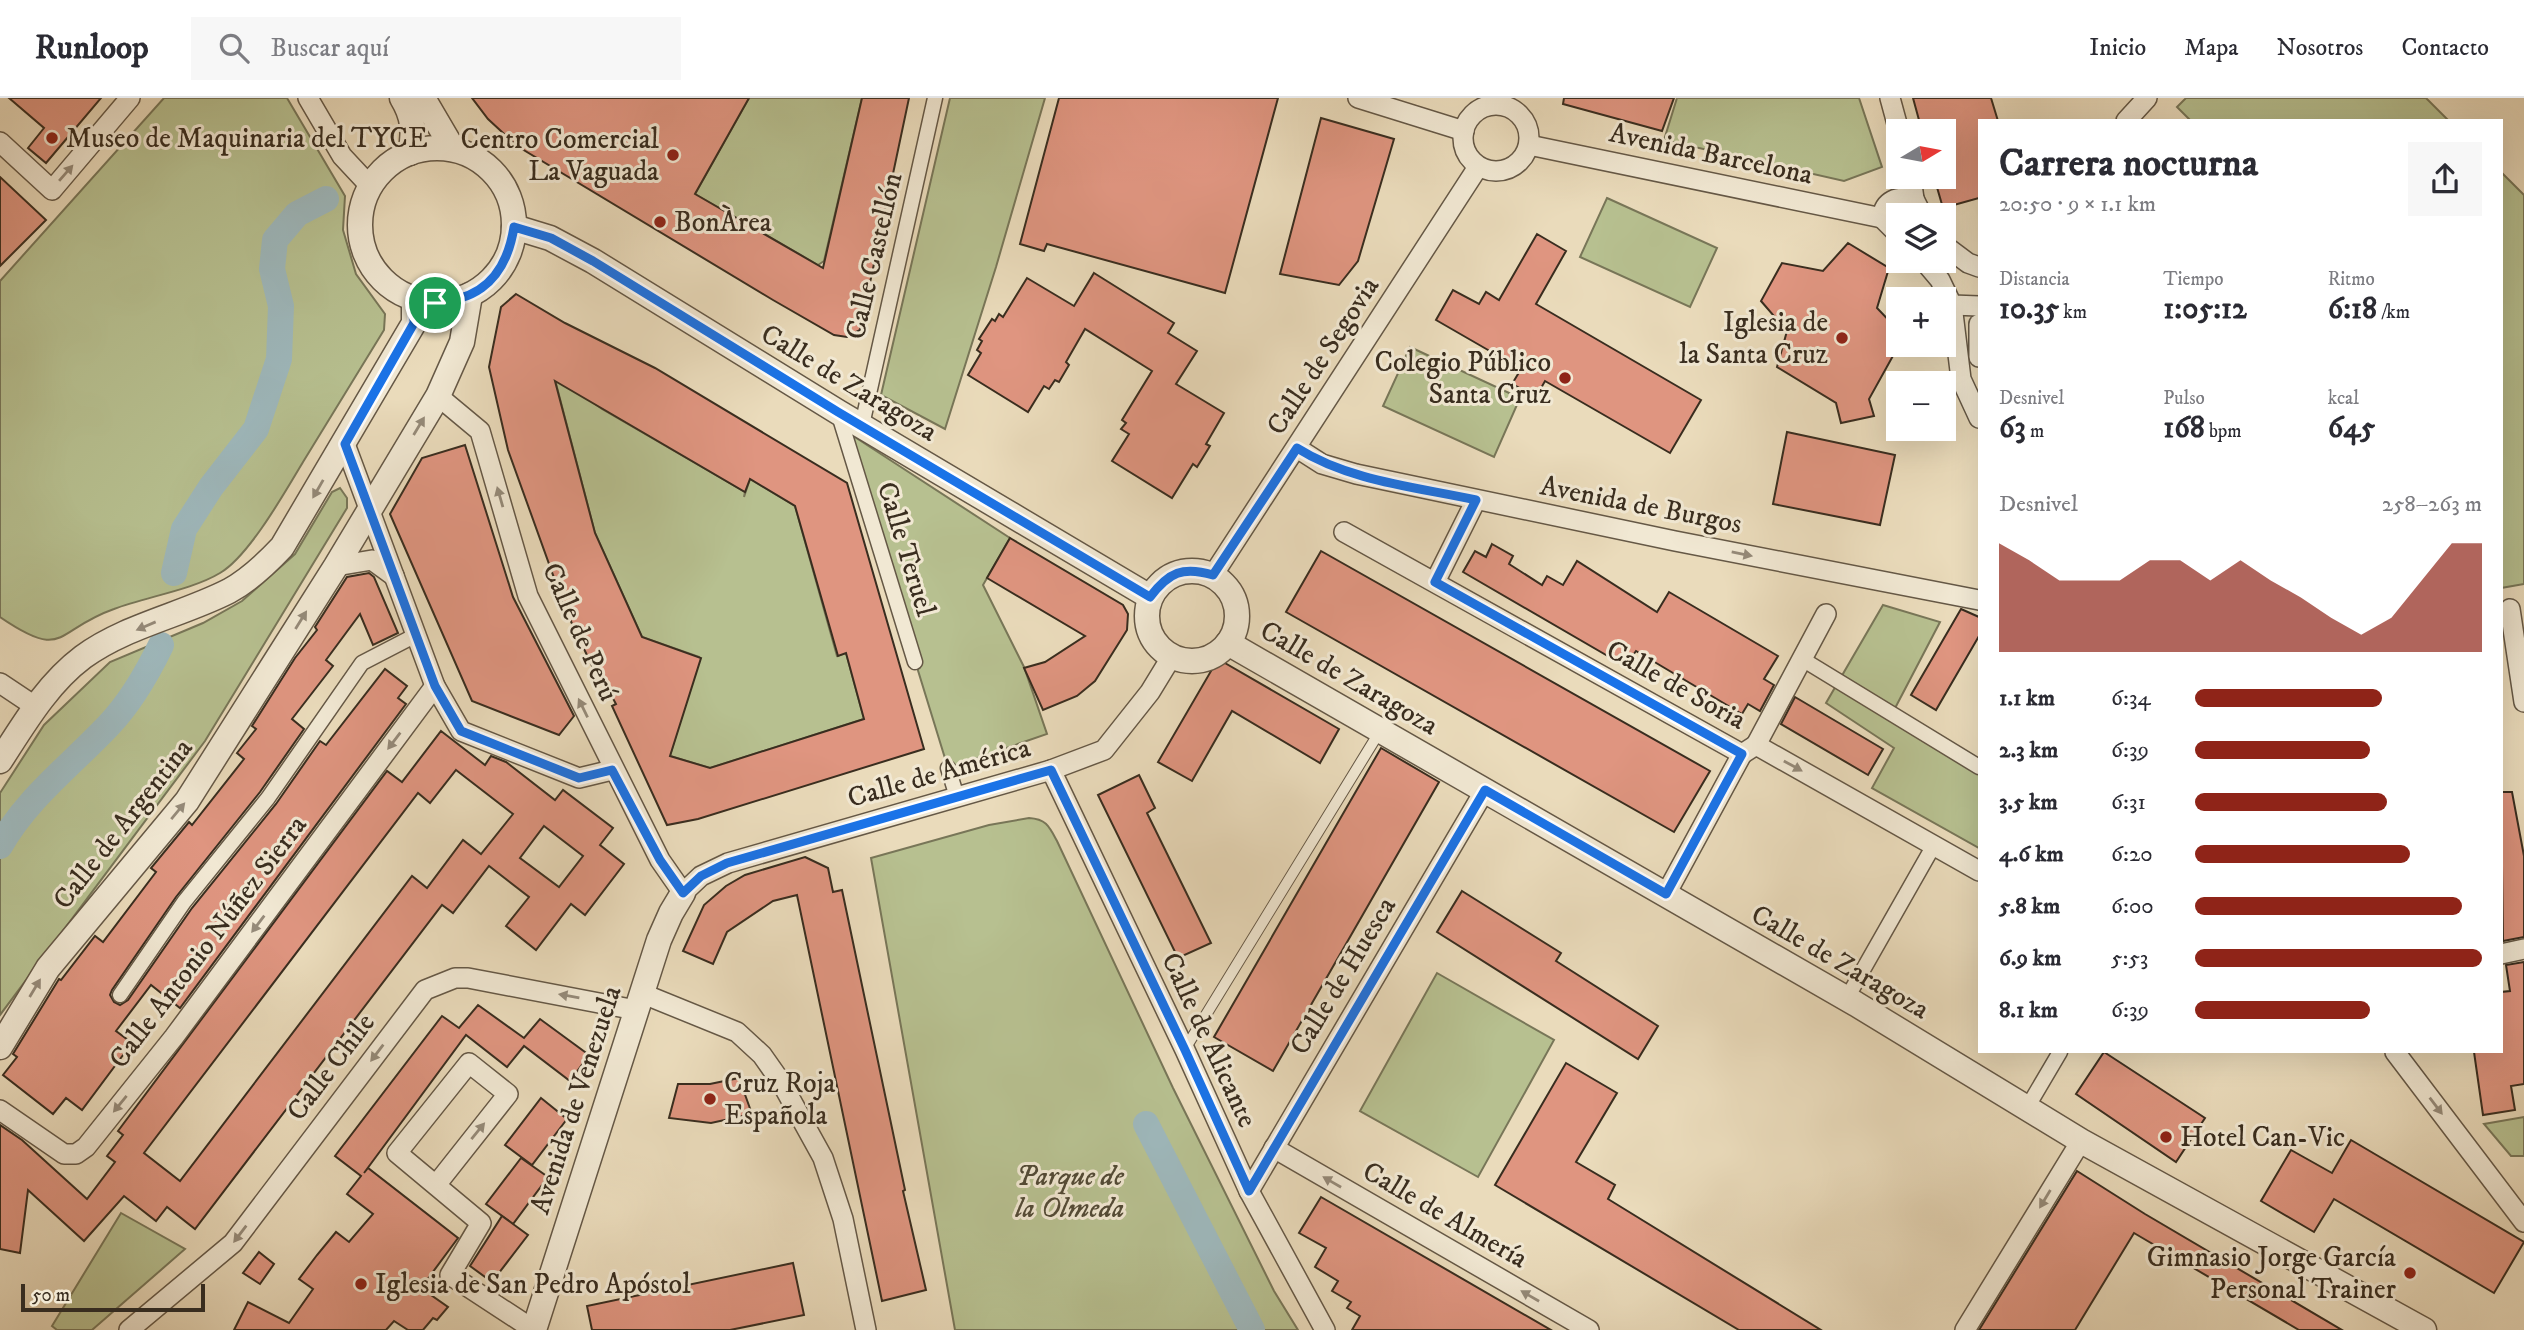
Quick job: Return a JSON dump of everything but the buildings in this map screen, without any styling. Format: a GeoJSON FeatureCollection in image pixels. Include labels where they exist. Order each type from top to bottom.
{"type":"FeatureCollection","features":[{"type":"Feature","properties":{"kind":"street"},"geometry":{"type":"LineString","coordinates":[[0,142],[51,190],[130,98]]}},
{"type":"Feature","properties":{"kind":"street"},"geometry":{"type":"LineString","coordinates":[[308,98],[342,156],[370,186]]}},
{"type":"Feature","properties":{"kind":"street"},"geometry":{"type":"LineString","coordinates":[[402,98],[412,120],[414,137],[410,153]]}},
{"type":"Feature","properties":{"kind":"street"},"geometry":{"type":"LineString","coordinates":[[423,98],[453,149]]}},
{"type":"Feature","properties":{"kind":"street","name":"Calle Castellón"},"geometry":{"type":"LineString","coordinates":[[862,425],[935,98]]}},
{"type":"Feature","properties":{"kind":"street"},"geometry":{"type":"LineString","coordinates":[[1358,98],[1464,131]]}},
{"type":"Feature","properties":{"kind":"street"},"geometry":{"type":"LineString","coordinates":[[1890,98],[1896,119]]}},
{"type":"Feature","properties":{"kind":"street"},"geometry":{"type":"LineString","coordinates":[[2128,119],[2147,98]]}},
{"type":"Feature","properties":{"kind":"street"},"geometry":{"type":"LineString","coordinates":[[1517,104],[1528,129],[1529,145],[1521,160],[1510,169],[1490,172],[1478,167],[1468,157],[1463,142],[1464,131],[1476,112],[1485,107],[1517,104]]}},
{"type":"Feature","properties":{"kind":"street","name":"Avenida Barcelona"},"geometry":{"type":"LineString","coordinates":[[1529,145],[1882,218]]}},
{"type":"Feature","properties":{"kind":"street"},"geometry":{"type":"LineString","coordinates":[[431,148],[453,149],[482,163],[504,186],[512,206],[514,227],[511,248],[502,267],[488,284],[470,295],[435,303],[414,300],[394,290],[376,272],[364,250],[360,228],[362,206],[370,186],[388,166],[410,153],[431,148]]}},
{"type":"Feature","properties":{"kind":"street","name":"Calle de Segovia"},"geometry":{"type":"LineString","coordinates":[[1213,575],[1478,167]]}},
{"type":"Feature","properties":{"kind":"street"},"geometry":{"type":"LineString","coordinates":[[1886,205],[1882,218],[1886,222]]}},
{"type":"Feature","properties":{"kind":"street","name":"Calle de Zaragoza"},"geometry":{"type":"LineString","coordinates":[[514,227],[551,238],[593,261],[838,412],[1150,597]]}},
{"type":"Feature","properties":{"kind":"street"},"geometry":{"type":"LineString","coordinates":[[1956,254],[1978,267]]}},
{"type":"Feature","properties":{"kind":"street","name":"Calle de Argentina"},"geometry":{"type":"LineString","coordinates":[[0,1047],[48,968],[187,801],[336,566],[438,396],[461,342],[470,295]]}},
{"type":"Feature","properties":{"kind":"street"},"geometry":{"type":"LineString","coordinates":[[0,761],[36,707],[61,676],[97,648],[228,591],[257,571],[291,535],[414,323],[414,300]]}},
{"type":"Feature","properties":{"kind":"street"},"geometry":{"type":"LineString","coordinates":[[1956,305],[1978,306]]}},
{"type":"Feature","properties":{"kind":"street"},"geometry":{"type":"LineString","coordinates":[[1956,346],[1961,379],[1978,416]]}},
{"type":"Feature","properties":{"kind":"street","name":"Calle de Perú"},"geometry":{"type":"LineString","coordinates":[[438,396],[481,431],[528,596],[612,770],[660,860],[683,893]]}},
{"type":"Feature","properties":{"kind":"street","name":"Calle Teruel"},"geometry":{"type":"LineString","coordinates":[[838,412],[915,662]]}},
{"type":"Feature","properties":{"kind":"street"},"geometry":{"type":"LineString","coordinates":[[345,444],[435,686],[461,731],[579,778],[612,770]]}},
{"type":"Feature","properties":{"kind":"street","name":"Avenida de Burgos"},"geometry":{"type":"LineString","coordinates":[[1297,448],[1322,464],[1356,474],[1675,541],[1978,600]]}},
{"type":"Feature","properties":{"kind":"street"},"geometry":{"type":"LineString","coordinates":[[1435,582],[1476,500]]}},
{"type":"Feature","properties":{"kind":"street","name":"Calle de Soria"},"geometry":{"type":"LineString","coordinates":[[1344,532],[1978,870]]}},
{"type":"Feature","properties":{"kind":"street"},"geometry":{"type":"LineString","coordinates":[[336,566],[372,559],[394,576]]}},
{"type":"Feature","properties":{"kind":"street"},"geometry":{"type":"LineString","coordinates":[[1195,570],[1213,575],[1228,588],[1236,606],[1236,625],[1228,643],[1217,653],[1202,660],[1172,656],[1159,646],[1149,631],[1147,614],[1150,597],[1161,582],[1177,573],[1195,570]]}},
{"type":"Feature","properties":{"kind":"street"},"geometry":{"type":"LineString","coordinates":[[2512,609],[2524,702]]}},
{"type":"Feature","properties":{"kind":"street"},"geometry":{"type":"LineString","coordinates":[[1666,894],[1826,614]]}},
{"type":"Feature","properties":{"kind":"street"},"geometry":{"type":"LineString","coordinates":[[120,995],[184,902],[268,798],[362,663],[416,635]]}},
{"type":"Feature","properties":{"kind":"street","name":"Calle de Zaragoza"},"geometry":{"type":"LineString","coordinates":[[1228,643],[1847,998],[2081,1141],[2424,1330]]}},
{"type":"Feature","properties":{"kind":"street","name":"Calle de América"},"geometry":{"type":"LineString","coordinates":[[683,893],[701,876],[727,863],[1051,770],[1104,750],[1150,692],[1172,656]]}},
{"type":"Feature","properties":{"kind":"street"},"geometry":{"type":"LineString","coordinates":[[1802,659],[1978,766]]}},
{"type":"Feature","properties":{"kind":"street"},"geometry":{"type":"LineString","coordinates":[[0,683],[36,707]]}},
{"type":"Feature","properties":{"kind":"street","name":"Calle Antonio Núñez Sierra"},"geometry":{"type":"LineString","coordinates":[[0,1110],[64,1154],[76,1154],[86,1147],[174,1037],[435,686]]}},
{"type":"Feature","properties":{"kind":"street"},"geometry":{"type":"LineString","coordinates":[[948,768],[957,797]]}},
{"type":"Feature","properties":{"kind":"street","name":"Calle de Alicante"},"geometry":{"type":"LineString","coordinates":[[1051,770],[1249,1191],[1325,1330]]}},
{"type":"Feature","properties":{"kind":"street","name":"Calle de Huesca"},"geometry":{"type":"LineString","coordinates":[[1249,1191],[1485,790]]}},
{"type":"Feature","properties":{"kind":"street"},"geometry":{"type":"LineString","coordinates":[[1847,998],[1934,845]]}},
{"type":"Feature","properties":{"kind":"street","name":"Avenida de Venezuela"},"geometry":{"type":"LineString","coordinates":[[534,1330],[639,1001],[671,913],[683,893]]}},
{"type":"Feature","properties":{"kind":"street"},"geometry":{"type":"LineString","coordinates":[[2503,954],[2524,949]]}},
{"type":"Feature","properties":{"kind":"street","name":"Calle Chile"},"geometry":{"type":"LineString","coordinates":[[129,1330],[233,1243],[425,990],[456,978],[639,1001],[737,1032],[762,1055],[781,1082],[827,1170],[843,1219],[866,1330]]}},
{"type":"Feature","properties":{"kind":"street"},"geometry":{"type":"LineString","coordinates":[[2027,1108],[2059,1053]]}},
{"type":"Feature","properties":{"kind":"street"},"geometry":{"type":"LineString","coordinates":[[2396,1053],[2524,1222]]}},
{"type":"Feature","properties":{"kind":"street"},"geometry":{"type":"LineString","coordinates":[[436,1185],[508,1094],[469,1063],[397,1153],[481,1223],[450,1275],[534,1330]]}},
{"type":"Feature","properties":{"kind":"street"},"geometry":{"type":"LineString","coordinates":[[1965,1330],[2081,1141]]}},
{"type":"Feature","properties":{"kind":"street","name":"Calle de Almería"},"geometry":{"type":"LineString","coordinates":[[1274,1148],[1589,1330]]}},
{"type":"Feature","properties":{"kind":"lane"},"geometry":{"type":"LineString","coordinates":[[1185,1050],[1380,730]]}},
{"type":"Feature","properties":{"kind":"green space"},"geometry":{"type":"Polygon","coordinates":[[[164,98],[287,98],[345,196],[343,230],[356,274],[385,314],[384,330],[276,506],[243,553],[231,565],[196,584],[95,617],[59,638],[37,638],[0,617],[0,281],[164,98]]]}},
{"type":"Feature","properties":{"kind":"green space"},"geometry":{"type":"Polygon","coordinates":[[[749,98],[862,98],[824,261],[818,265],[695,194],[749,98]]]}},
{"type":"Feature","properties":{"kind":"green space"},"geometry":{"type":"Polygon","coordinates":[[[950,98],[1045,98],[945,429],[881,395],[950,98]]]}},
{"type":"Feature","properties":{"kind":"green space"},"geometry":{"type":"Polygon","coordinates":[[[1677,98],[1859,98],[1882,167],[1844,181],[1664,140],[1677,98]]]}},
{"type":"Feature","properties":{"kind":"green space"},"geometry":{"type":"Polygon","coordinates":[[[2186,98],[2426,98],[2447,119],[2189,119],[2177,107],[2186,98]]]}},
{"type":"Feature","properties":{"kind":"green space"},"geometry":{"type":"Polygon","coordinates":[[[2503,174],[2524,195],[2524,584],[2503,588],[2503,174]]]}},
{"type":"Feature","properties":{"kind":"green space"},"geometry":{"type":"Polygon","coordinates":[[[1607,198],[1717,248],[1690,307],[1580,257],[1607,198]]]}},
{"type":"Feature","properties":{"kind":"green space"},"geometry":{"type":"Polygon","coordinates":[[[1410,347],[1520,398],[1494,457],[1383,406],[1410,347]]]}},
{"type":"Feature","properties":{"kind":"green space"},"geometry":{"type":"Polygon","coordinates":[[[547,349],[560,378],[602,409],[745,492],[744,497],[750,479],[795,506],[837,656],[846,653],[864,719],[710,768],[670,756],[699,657],[642,637],[595,533],[547,349]]]}},
{"type":"Feature","properties":{"kind":"green space"},"geometry":{"type":"Polygon","coordinates":[[[844,430],[1010,538],[983,585],[1024,667],[1047,734],[948,768],[844,430]]]}},
{"type":"Feature","properties":{"kind":"green space"},"geometry":{"type":"Polygon","coordinates":[[[340,488],[347,498],[347,508],[205,741],[0,1015],[0,793],[44,725],[110,662],[203,623],[242,601],[295,554],[332,492],[340,488]]]}},
{"type":"Feature","properties":{"kind":"green space"},"geometry":{"type":"Polygon","coordinates":[[[1883,605],[1940,622],[1892,714],[1978,765],[1978,847],[1872,788],[1894,748],[1826,703],[1883,605]]]}},
{"type":"Feature","properties":{"kind":"green space","name":"Parque de la Olmeda"},"geometry":{"type":"Polygon","coordinates":[[[1029,818],[1039,820],[1052,831],[1173,1088],[1274,1291],[1298,1330],[955,1330],[871,858],[989,825],[1029,818]]]}},
{"type":"Feature","properties":{"kind":"green space"},"geometry":{"type":"Polygon","coordinates":[[[1437,973],[1554,1040],[1478,1177],[1360,1111],[1437,973]]]}},
{"type":"Feature","properties":{"kind":"green space"},"geometry":{"type":"Polygon","coordinates":[[[2524,1117],[2524,1156],[2511,1156],[2484,1124],[2524,1117]]]}},
{"type":"Feature","properties":{"kind":"green space"},"geometry":{"type":"Polygon","coordinates":[[[121,1213],[185,1249],[92,1330],[57,1330],[52,1326],[121,1213]]]}},
{"type":"Feature","properties":{"kind":"waterway"},"geometry":{"type":"LineString","coordinates":[[174,573],[184,529],[211,487],[256,429],[279,359],[281,306],[272,269],[275,240],[297,214],[326,199]]}},
{"type":"Feature","properties":{"kind":"waterway"},"geometry":{"type":"LineString","coordinates":[[0,846],[36,797],[124,707],[161,645]]}},
{"type":"Feature","properties":{"kind":"waterway"},"geometry":{"type":"LineString","coordinates":[[1146,1124],[1252,1330]]}},
{"type":"Feature","properties":{"kind":"place","name":"Museo de Maquinaria del TYCE"},"geometry":{"type":"Point","coordinates":[52,138]}},
{"type":"Feature","properties":{"kind":"place","name":"Centro Comercial La Vaguada"},"geometry":{"type":"Point","coordinates":[673,155]}},
{"type":"Feature","properties":{"kind":"place","name":"BonÀrea"},"geometry":{"type":"Point","coordinates":[660,222]}},
{"type":"Feature","properties":{"kind":"place","name":"Iglesia de la Santa Cruz"},"geometry":{"type":"Point","coordinates":[1842,338]}},
{"type":"Feature","properties":{"kind":"place","name":"Colegio Público Santa Cruz"},"geometry":{"type":"Point","coordinates":[1565,378]}},
{"type":"Feature","properties":{"kind":"place","name":"Cruz Roja Española"},"geometry":{"type":"Point","coordinates":[710,1099]}},
{"type":"Feature","properties":{"kind":"place","name":"Hotel Can-Vic"},"geometry":{"type":"Point","coordinates":[2166,1137]}},
{"type":"Feature","properties":{"kind":"place","name":"Gimnasio Jorge García Personal Trainer"},"geometry":{"type":"Point","coordinates":[2410,1273]}},
{"type":"Feature","properties":{"kind":"place","name":"Iglesia de San Pedro Apóstol"},"geometry":{"type":"Point","coordinates":[361,1284]}},
{"type":"Feature","properties":{"kind":"route"},"geometry":{"type":"LineString","coordinates":[[514,227],[551,238],[1150,597],[1161,582],[1177,573],[1195,570],[1213,575],[1297,448],[1322,464],[1356,474],[1476,500],[1435,582],[1742,754],[1666,894],[1485,790],[1249,1191],[1185,1050],[1074,824],[1051,770],[727,863],[701,876],[683,893],[660,860],[612,770],[579,778],[461,731],[435,686],[345,444],[414,323],[414,300],[435,303],[470,295],[488,284],[504,265],[511,248],[514,227]]}}]}
